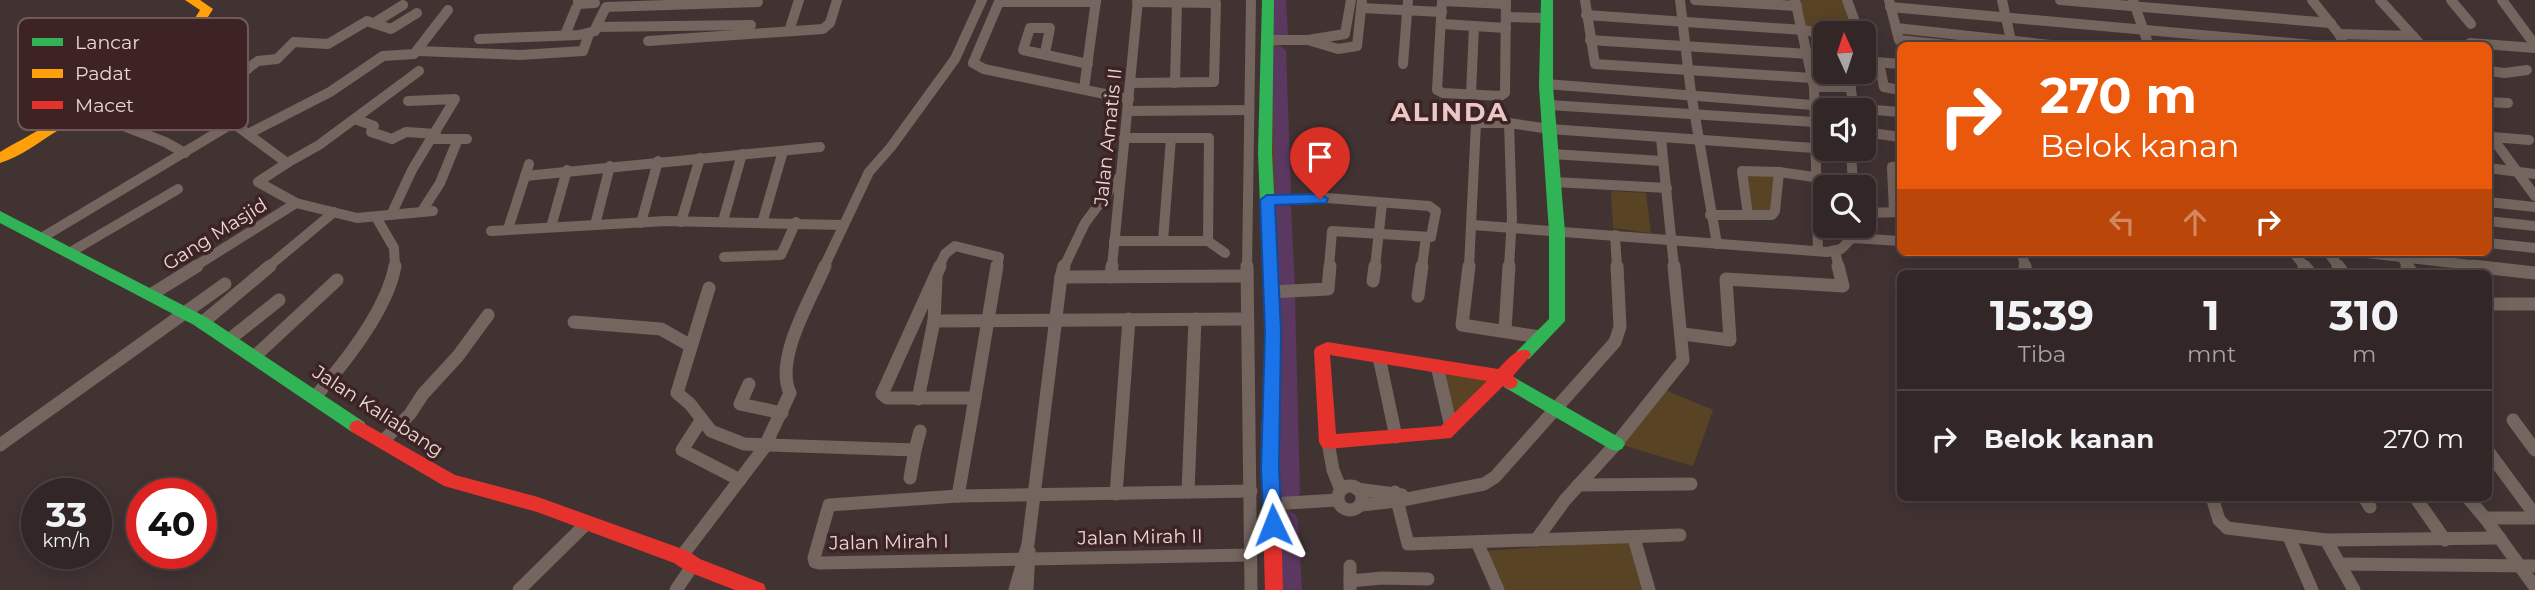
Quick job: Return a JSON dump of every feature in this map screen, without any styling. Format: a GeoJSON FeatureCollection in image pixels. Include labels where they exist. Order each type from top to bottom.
{"type":"FeatureCollection","features":[{"type":"Feature","properties":{"kind":"street"},"geometry":{"type":"LineString","coordinates":[[191,0],[207,9],[205,18]]}},
{"type":"Feature","properties":{"kind":"street"},"geometry":{"type":"LineString","coordinates":[[789,31],[799,0]]}},
{"type":"Feature","properties":{"kind":"street"},"geometry":{"type":"LineString","coordinates":[[480,38],[652,28],[789,31],[826,28],[837,0]]}},
{"type":"Feature","properties":{"kind":"street"},"geometry":{"type":"LineString","coordinates":[[676,590],[687,561],[764,448],[782,412],[790,393],[785,380],[791,345],[842,225],[869,172],[891,147],[955,59],[982,0]]}},
{"type":"Feature","properties":{"kind":"street"},"geometry":{"type":"LineString","coordinates":[[1251,0],[1247,276],[1251,590]]}},
{"type":"Feature","properties":{"kind":"street"},"geometry":{"type":"LineString","coordinates":[[1268,0],[1272,40],[1277,200],[1271,243],[1278,291],[1273,332],[1270,469],[1277,503],[1274,590]]}},
{"type":"Feature","properties":{"kind":"street"},"geometry":{"type":"LineString","coordinates":[[1272,40],[1308,40],[1345,34],[1351,0]]}},
{"type":"Feature","properties":{"kind":"street"},"geometry":{"type":"LineString","coordinates":[[1328,442],[1443,435],[1499,376],[1557,321],[1554,183],[1546,84],[1547,0]]}},
{"type":"Feature","properties":{"kind":"street"},"geometry":{"type":"LineString","coordinates":[[1585,0],[1595,64],[1689,69],[1813,83],[1796,3],[1695,0]]}},
{"type":"Feature","properties":{"kind":"street"},"geometry":{"type":"LineString","coordinates":[[1680,0],[1691,93],[1717,244]]}},
{"type":"Feature","properties":{"kind":"street"},"geometry":{"type":"LineString","coordinates":[[1847,0],[1855,21]]}},
{"type":"Feature","properties":{"kind":"street"},"geometry":{"type":"LineString","coordinates":[[2002,0],[2012,42]]}},
{"type":"Feature","properties":{"kind":"street"},"geometry":{"type":"LineString","coordinates":[[2060,0],[2134,3],[2331,23]]}},
{"type":"Feature","properties":{"kind":"street"},"geometry":{"type":"LineString","coordinates":[[2312,0],[2343,42]]}},
{"type":"Feature","properties":{"kind":"street"},"geometry":{"type":"LineString","coordinates":[[2381,0],[2418,42]]}},
{"type":"Feature","properties":{"kind":"street"},"geometry":{"type":"LineString","coordinates":[[2451,0],[2471,24]]}},
{"type":"Feature","properties":{"kind":"street"},"geometry":{"type":"LineString","coordinates":[[2502,0],[2535,47]]}},
{"type":"Feature","properties":{"kind":"street"},"geometry":{"type":"LineString","coordinates":[[418,51],[520,55],[583,51],[606,7],[758,1],[748,30]]}},
{"type":"Feature","properties":{"kind":"street"},"geometry":{"type":"LineString","coordinates":[[976,64],[1000,1],[1096,1],[1084,89]]}},
{"type":"Feature","properties":{"kind":"street"},"geometry":{"type":"LineString","coordinates":[[1132,83],[1214,82],[1216,3],[1138,1]]}},
{"type":"Feature","properties":{"kind":"street","name":"Jalan Amatis II"},"geometry":{"type":"LineString","coordinates":[[1111,277],[1138,1]]}},
{"type":"Feature","properties":{"kind":"street"},"geometry":{"type":"LineString","coordinates":[[1175,83],[1177,2]]}},
{"type":"Feature","properties":{"kind":"street"},"geometry":{"type":"LineString","coordinates":[[1308,40],[1331,48],[1357,46],[1362,4],[1506,2],[1506,93],[1500,96],[1437,90],[1442,4]]}},
{"type":"Feature","properties":{"kind":"street"},"geometry":{"type":"LineString","coordinates":[[565,35],[577,4],[595,3]]}},
{"type":"Feature","properties":{"kind":"street"},"geometry":{"type":"LineString","coordinates":[[2134,3],[2148,42]]}},
{"type":"Feature","properties":{"kind":"street"},"geometry":{"type":"LineString","coordinates":[[1912,42],[1898,39],[1889,4],[2005,18],[2282,42]]}},
{"type":"Feature","properties":{"kind":"street"},"geometry":{"type":"LineString","coordinates":[[374,23],[402,5]]}},
{"type":"Feature","properties":{"kind":"street"},"geometry":{"type":"LineString","coordinates":[[1402,64],[1407,5]]}},
{"type":"Feature","properties":{"kind":"street"},"geometry":{"type":"LineString","coordinates":[[248,134],[330,92],[383,56],[409,56],[418,51],[448,10]]}},
{"type":"Feature","properties":{"kind":"street"},"geometry":{"type":"LineString","coordinates":[[248,69],[264,59],[277,59],[297,41],[325,44],[365,21],[391,29],[417,13]]}},
{"type":"Feature","properties":{"kind":"street"},"geometry":{"type":"LineString","coordinates":[[1586,15],[1813,32]]}},
{"type":"Feature","properties":{"kind":"street"},"geometry":{"type":"LineString","coordinates":[[1442,24],[1474,26],[1548,18]]}},
{"type":"Feature","properties":{"kind":"street"},"geometry":{"type":"LineString","coordinates":[[1471,94],[1474,26]]}},
{"type":"Feature","properties":{"kind":"street"},"geometry":{"type":"LineString","coordinates":[[644,55],[652,28]]}},
{"type":"Feature","properties":{"kind":"street"},"geometry":{"type":"LineString","coordinates":[[1045,53],[1050,28],[1030,28],[1022,49],[1088,64]]}},
{"type":"Feature","properties":{"kind":"street"},"geometry":{"type":"LineString","coordinates":[[1896,28],[2004,42]]}},
{"type":"Feature","properties":{"kind":"street"},"geometry":{"type":"LineString","coordinates":[[648,41],[748,30]]}},
{"type":"Feature","properties":{"kind":"street"},"geometry":{"type":"LineString","coordinates":[[2339,34],[2413,36]]}},
{"type":"Feature","properties":{"kind":"street"},"geometry":{"type":"LineString","coordinates":[[1590,40],[1687,44],[1808,54]]}},
{"type":"Feature","properties":{"kind":"street"},"geometry":{"type":"LineString","coordinates":[[2492,44],[2535,47]]}},
{"type":"Feature","properties":{"kind":"street"},"geometry":{"type":"LineString","coordinates":[[955,59],[1129,99]]}},
{"type":"Feature","properties":{"kind":"street"},"geometry":{"type":"LineString","coordinates":[[1876,62],[1897,64]]}},
{"type":"Feature","properties":{"kind":"street"},"geometry":{"type":"LineString","coordinates":[[1880,63],[1886,89],[1897,90]]}},
{"type":"Feature","properties":{"kind":"street"},"geometry":{"type":"LineString","coordinates":[[2492,71],[2527,70]]}},
{"type":"Feature","properties":{"kind":"street"},"geometry":{"type":"LineString","coordinates":[[355,119],[374,125],[371,132],[392,139],[406,132],[463,139],[428,211],[357,218],[296,203],[258,182],[355,119],[419,71]]}},
{"type":"Feature","properties":{"kind":"street"},"geometry":{"type":"LineString","coordinates":[[1546,84],[1813,104]]}},
{"type":"Feature","properties":{"kind":"street"},"geometry":{"type":"LineString","coordinates":[[1820,84],[1850,88]]}},
{"type":"Feature","properties":{"kind":"street"},"geometry":{"type":"LineString","coordinates":[[1850,84],[1852,98]]}},
{"type":"Feature","properties":{"kind":"street"},"geometry":{"type":"LineString","coordinates":[[392,213],[412,170],[455,99],[408,101]]}},
{"type":"Feature","properties":{"kind":"street"},"geometry":{"type":"LineString","coordinates":[[2492,102],[2508,103]]}},
{"type":"Feature","properties":{"kind":"street"},"geometry":{"type":"LineString","coordinates":[[1549,105],[1813,122]]}},
{"type":"Feature","properties":{"kind":"street"},"geometry":{"type":"LineString","coordinates":[[1128,111],[1248,110]]}},
{"type":"Feature","properties":{"kind":"street"},"geometry":{"type":"LineString","coordinates":[[1876,110],[1897,112]]}},
{"type":"Feature","properties":{"kind":"street"},"geometry":{"type":"LineString","coordinates":[[1540,337],[1462,325],[1473,225],[1475,124],[1480,121],[1509,123],[1550,129],[1813,148]]}},
{"type":"Feature","properties":{"kind":"street"},"geometry":{"type":"LineString","coordinates":[[1505,330],[1511,227],[1509,123]]}},
{"type":"Feature","properties":{"kind":"street"},"geometry":{"type":"LineString","coordinates":[[0,158],[48,130]]}},
{"type":"Feature","properties":{"kind":"street"},"geometry":{"type":"LineString","coordinates":[[134,130],[185,153]]}},
{"type":"Feature","properties":{"kind":"street"},"geometry":{"type":"LineString","coordinates":[[43,237],[222,130]]}},
{"type":"Feature","properties":{"kind":"street"},"geometry":{"type":"LineString","coordinates":[[243,130],[288,163]]}},
{"type":"Feature","properties":{"kind":"street"},"geometry":{"type":"LineString","coordinates":[[1876,134],[1897,137]]}},
{"type":"Feature","properties":{"kind":"street"},"geometry":{"type":"LineString","coordinates":[[1124,138],[1204,137],[1210,141],[1208,241]]}},
{"type":"Feature","properties":{"kind":"street"},"geometry":{"type":"LineString","coordinates":[[1163,241],[1171,138]]}},
{"type":"Feature","properties":{"kind":"street"},"geometry":{"type":"LineString","coordinates":[[1536,540],[1578,485],[1616,444],[1683,360],[1683,334],[1661,138]]}},
{"type":"Feature","properties":{"kind":"street"},"geometry":{"type":"LineString","coordinates":[[2492,139],[2529,140]]}},
{"type":"Feature","properties":{"kind":"street"},"geometry":{"type":"LineString","coordinates":[[2492,141],[2503,150],[2535,197]]}},
{"type":"Feature","properties":{"kind":"street"},"geometry":{"type":"LineString","coordinates":[[508,229],[527,170],[567,170],[820,147]]}},
{"type":"Feature","properties":{"kind":"street"},"geometry":{"type":"LineString","coordinates":[[763,220],[783,151]]}},
{"type":"Feature","properties":{"kind":"street"},"geometry":{"type":"LineString","coordinates":[[723,222],[741,154]]}},
{"type":"Feature","properties":{"kind":"street"},"geometry":{"type":"LineString","coordinates":[[1552,154],[1662,161]]}},
{"type":"Feature","properties":{"kind":"street"},"geometry":{"type":"LineString","coordinates":[[681,222],[699,158]]}},
{"type":"Feature","properties":{"kind":"street"},"geometry":{"type":"LineString","coordinates":[[641,223],[658,161]]}},
{"type":"Feature","properties":{"kind":"street"},"geometry":{"type":"LineString","coordinates":[[594,225],[610,166]]}},
{"type":"Feature","properties":{"kind":"street"},"geometry":{"type":"LineString","coordinates":[[1876,213],[1897,212],[1896,182],[1892,167],[1897,166]]}},
{"type":"Feature","properties":{"kind":"street"},"geometry":{"type":"LineString","coordinates":[[2492,169],[2535,174]]}},
{"type":"Feature","properties":{"kind":"street"},"geometry":{"type":"LineString","coordinates":[[551,227],[567,170]]}},
{"type":"Feature","properties":{"kind":"street"},"geometry":{"type":"LineString","coordinates":[[1748,215],[1742,171],[1813,177]]}},
{"type":"Feature","properties":{"kind":"street"},"geometry":{"type":"LineString","coordinates":[[1710,215],[1773,215],[1776,211],[1779,172]]}},
{"type":"Feature","properties":{"kind":"street"},"geometry":{"type":"LineString","coordinates":[[1027,590],[1027,554],[1061,277],[1065,261],[1076,241],[1121,175]]}},
{"type":"Feature","properties":{"kind":"street"},"geometry":{"type":"LineString","coordinates":[[1554,183],[1667,188]]}},
{"type":"Feature","properties":{"kind":"street"},"geometry":{"type":"LineString","coordinates":[[69,253],[178,189]]}},
{"type":"Feature","properties":{"kind":"street"},"geometry":{"type":"LineString","coordinates":[[1277,200],[1432,207],[1436,211],[1433,236],[1332,231],[1331,287],[1316,291],[1278,291]]}},
{"type":"Feature","properties":{"kind":"street"},"geometry":{"type":"LineString","coordinates":[[2492,202],[2535,207]]}},
{"type":"Feature","properties":{"kind":"street","name":"Gang Masjid"},"geometry":{"type":"LineString","coordinates":[[152,294],[296,203]]}},
{"type":"Feature","properties":{"kind":"street"},"geometry":{"type":"LineString","coordinates":[[1373,281],[1382,204]]}},
{"type":"Feature","properties":{"kind":"street"},"geometry":{"type":"LineString","coordinates":[[202,323],[334,212]]}},
{"type":"Feature","properties":{"kind":"street","name":"Jalan Kaliabang"},"geometry":{"type":"LineString","coordinates":[[0,216],[152,294],[230,339],[410,460],[467,488],[513,496],[588,522],[757,590]]}},
{"type":"Feature","properties":{"kind":"street"},"geometry":{"type":"LineString","coordinates":[[316,396],[343,366],[358,344],[395,271],[394,244],[376,218]]}},
{"type":"Feature","properties":{"kind":"street"},"geometry":{"type":"LineString","coordinates":[[491,231],[763,220],[842,225]]}},
{"type":"Feature","properties":{"kind":"street"},"geometry":{"type":"LineString","coordinates":[[2492,221],[2535,226]]}},
{"type":"Feature","properties":{"kind":"street"},"geometry":{"type":"LineString","coordinates":[[724,257],[781,255],[796,222]]}},
{"type":"Feature","properties":{"kind":"street"},"geometry":{"type":"LineString","coordinates":[[1473,225],[1717,244],[1817,245],[1847,240],[1897,241]]}},
{"type":"Feature","properties":{"kind":"street"},"geometry":{"type":"LineString","coordinates":[[1615,235],[1620,327],[1618,335],[1611,348],[1556,408],[1490,482],[1400,497],[1349,509],[1342,506],[1328,442],[1323,349],[1499,376],[1556,408],[1616,444]]}},
{"type":"Feature","properties":{"kind":"street"},"geometry":{"type":"LineString","coordinates":[[1418,296],[1426,237]]}},
{"type":"Feature","properties":{"kind":"street"},"geometry":{"type":"LineString","coordinates":[[1817,238],[1817,245]]}},
{"type":"Feature","properties":{"kind":"street"},"geometry":{"type":"LineString","coordinates":[[1683,334],[1730,340],[1726,279],[1843,286],[1847,240]]}},
{"type":"Feature","properties":{"kind":"street"},"geometry":{"type":"LineString","coordinates":[[1114,241],[1208,241],[1225,253]]}},
{"type":"Feature","properties":{"kind":"street"},"geometry":{"type":"LineString","coordinates":[[2492,243],[2535,248]]}},
{"type":"Feature","properties":{"kind":"street"},"geometry":{"type":"LineString","coordinates":[[958,496],[975,398],[988,320],[999,257],[955,246],[945,254],[936,278],[930,284],[882,394],[887,398],[975,398]]}},
{"type":"Feature","properties":{"kind":"street"},"geometry":{"type":"LineString","coordinates":[[2296,256],[2308,270]]}},
{"type":"Feature","properties":{"kind":"street"},"geometry":{"type":"LineString","coordinates":[[2393,256],[2409,270]]}},
{"type":"Feature","properties":{"kind":"street"},"geometry":{"type":"LineString","coordinates":[[2400,256],[2535,273]]}},
{"type":"Feature","properties":{"kind":"street"},"geometry":{"type":"LineString","coordinates":[[1061,277],[1247,276]]}},
{"type":"Feature","properties":{"kind":"street"},"geometry":{"type":"LineString","coordinates":[[918,399],[934,321],[936,278]]}},
{"type":"Feature","properties":{"kind":"street"},"geometry":{"type":"LineString","coordinates":[[254,357],[337,281]]}},
{"type":"Feature","properties":{"kind":"street"},"geometry":{"type":"LineString","coordinates":[[0,445],[225,284]]}},
{"type":"Feature","properties":{"kind":"street"},"geometry":{"type":"LineString","coordinates":[[709,288],[678,396],[691,401],[700,422],[719,436],[764,448],[826,445],[915,450]]}},
{"type":"Feature","properties":{"kind":"street"},"geometry":{"type":"LineString","coordinates":[[230,339],[279,300]]}},
{"type":"Feature","properties":{"kind":"street"},"geometry":{"type":"LineString","coordinates":[[2492,304],[2535,304]]}},
{"type":"Feature","properties":{"kind":"street"},"geometry":{"type":"LineString","coordinates":[[383,441],[411,414],[423,394],[458,356],[488,316]]}},
{"type":"Feature","properties":{"kind":"street"},"geometry":{"type":"LineString","coordinates":[[934,321],[1055,318],[1247,319]]}},
{"type":"Feature","properties":{"kind":"street"},"geometry":{"type":"LineString","coordinates":[[1116,494],[1129,319]]}},
{"type":"Feature","properties":{"kind":"street"},"geometry":{"type":"LineString","coordinates":[[1188,492],[1195,319]]}},
{"type":"Feature","properties":{"kind":"street"},"geometry":{"type":"LineString","coordinates":[[573,322],[661,329],[691,346]]}},
{"type":"Feature","properties":{"kind":"street"},"geometry":{"type":"LineString","coordinates":[[1379,357],[1395,437]]}},
{"type":"Feature","properties":{"kind":"street"},"geometry":{"type":"LineString","coordinates":[[1437,366],[1451,427]]}},
{"type":"Feature","properties":{"kind":"street"},"geometry":{"type":"LineString","coordinates":[[748,384],[740,404],[782,412]]}},
{"type":"Feature","properties":{"kind":"street"},"geometry":{"type":"LineString","coordinates":[[2513,420],[2533,445]]}},
{"type":"Feature","properties":{"kind":"street"},"geometry":{"type":"LineString","coordinates":[[700,422],[682,450],[740,480]]}},
{"type":"Feature","properties":{"kind":"street"},"geometry":{"type":"LineString","coordinates":[[911,478],[920,431]]}},
{"type":"Feature","properties":{"kind":"street"},"geometry":{"type":"LineString","coordinates":[[2492,457],[2535,516]]}},
{"type":"Feature","properties":{"kind":"street"},"geometry":{"type":"LineString","coordinates":[[1578,485],[1691,484]]}},
{"type":"Feature","properties":{"kind":"street"},"geometry":{"type":"LineString","coordinates":[[1277,503],[1339,495],[1349,487],[1400,497]]}},
{"type":"Feature","properties":{"kind":"street"},"geometry":{"type":"LineString","coordinates":[[1357,489],[1363,495],[1361,505]]}},
{"type":"Feature","properties":{"kind":"street","name":"Jalan Mirah I"},"geometry":{"type":"LineString","coordinates":[[1027,554],[814,562],[829,505],[958,496],[1251,491]]}},
{"type":"Feature","properties":{"kind":"street"},"geometry":{"type":"LineString","coordinates":[[1400,497],[1408,544],[1680,535]]}},
{"type":"Feature","properties":{"kind":"street"},"geometry":{"type":"LineString","coordinates":[[2213,501],[2219,520],[2227,528],[2289,537],[2326,540],[2500,538]]}},
{"type":"Feature","properties":{"kind":"street"},"geometry":{"type":"LineString","coordinates":[[2418,501],[2445,540]]}},
{"type":"Feature","properties":{"kind":"street"},"geometry":{"type":"LineString","coordinates":[[2470,501],[2535,587]]}},
{"type":"Feature","properties":{"kind":"street"},"geometry":{"type":"LineString","coordinates":[[2485,518],[2535,516]]}},
{"type":"Feature","properties":{"kind":"street"},"geometry":{"type":"LineString","coordinates":[[519,590],[588,522]]}},
{"type":"Feature","properties":{"kind":"street"},"geometry":{"type":"LineString","coordinates":[[2289,537],[2312,590]]}},
{"type":"Feature","properties":{"kind":"street"},"geometry":{"type":"LineString","coordinates":[[1634,538],[1649,590]]}},
{"type":"Feature","properties":{"kind":"street"},"geometry":{"type":"LineString","coordinates":[[2326,540],[2354,590]]}},
{"type":"Feature","properties":{"kind":"street"},"geometry":{"type":"LineString","coordinates":[[1477,542],[1498,590]]}},
{"type":"Feature","properties":{"kind":"street"},"geometry":{"type":"LineString","coordinates":[[1015,590],[1027,554]]}},
{"type":"Feature","properties":{"kind":"street","name":"Jalan Mirah II"},"geometry":{"type":"LineString","coordinates":[[1027,554],[1250,555]]}},
{"type":"Feature","properties":{"kind":"street"},"geometry":{"type":"LineString","coordinates":[[2340,564],[2535,566]]}},
{"type":"Feature","properties":{"kind":"street"},"geometry":{"type":"LineString","coordinates":[[1350,579],[1428,579]]}},
{"type":"Feature","properties":{"kind":"shaded area"},"geometry":{"type":"Polygon","coordinates":[[[1268,0],[1279,0],[1292,590],[1274,590],[1268,0]]]}},
{"type":"Feature","properties":{"kind":"shaded area"},"geometry":{"type":"Polygon","coordinates":[[[1796,0],[1846,0],[1853,21],[1813,21],[1813,30],[1804,29],[1796,0]]]}},
{"type":"Feature","properties":{"kind":"shaded area"},"geometry":{"type":"Polygon","coordinates":[[[1745,170],[1776,173],[1770,213],[1749,212],[1745,170]]]}},
{"type":"Feature","properties":{"kind":"shaded area"},"geometry":{"type":"Polygon","coordinates":[[[1611,191],[1646,193],[1651,233],[1613,228],[1611,191]]]}},
{"type":"Feature","properties":{"kind":"shaded area"},"geometry":{"type":"Polygon","coordinates":[[[1443,372],[1494,379],[1451,421],[1443,372]]]}},
{"type":"Feature","properties":{"kind":"shaded area"},"geometry":{"type":"Polygon","coordinates":[[[1665,390],[1713,410],[1693,466],[1622,445],[1665,390]]]}},
{"type":"Feature","properties":{"kind":"shaded area"},"geometry":{"type":"Polygon","coordinates":[[[1632,541],[1644,590],[1501,590],[1485,551],[1632,541]]]}},
{"type":"Feature","properties":{"kind":"waterway"},"geometry":{"type":"LineString","coordinates":[[1279,0],[1281,35]]}},
{"type":"Feature","properties":{"kind":"waterway"},"geometry":{"type":"LineString","coordinates":[[1279,50],[1283,193]]}},
{"type":"Feature","properties":{"kind":"waterway"},"geometry":{"type":"LineString","coordinates":[[1283,207],[1286,287]]}},
{"type":"Feature","properties":{"kind":"waterway"},"geometry":{"type":"LineString","coordinates":[[1286,298],[1290,493]]}},
{"type":"Feature","properties":{"kind":"waterway"},"geometry":{"type":"LineString","coordinates":[[1288,520],[1292,590]]}},
{"type":"Feature","properties":{"kind":"traffic: fast"},"geometry":{"type":"LineString","coordinates":[[1268,0],[1265,153],[1273,332],[1270,449]]}},
{"type":"Feature","properties":{"kind":"traffic: fast"},"geometry":{"type":"LineString","coordinates":[[1523,355],[1557,321],[1557,232],[1546,86],[1547,0]]}},
{"type":"Feature","properties":{"kind":"traffic: fast"},"geometry":{"type":"LineString","coordinates":[[0,216],[200,321],[358,427]]}},
{"type":"Feature","properties":{"kind":"traffic: fast"},"geometry":{"type":"LineString","coordinates":[[1510,382],[1616,444]]}},
{"type":"Feature","properties":{"kind":"traffic: slow"},"geometry":{"type":"LineString","coordinates":[[191,0],[207,9],[201,18]]}},
{"type":"Feature","properties":{"kind":"traffic: slow"},"geometry":{"type":"LineString","coordinates":[[0,158],[50,130]]}},
{"type":"Feature","properties":{"kind":"traffic: jam"},"geometry":{"type":"LineString","coordinates":[[1510,382],[1499,376],[1327,348],[1322,351],[1328,442],[1445,433],[1523,355]]}},
{"type":"Feature","properties":{"kind":"traffic: jam"},"geometry":{"type":"LineString","coordinates":[[358,427],[450,481],[538,505],[681,557],[693,565],[757,590]]}},
{"type":"Feature","properties":{"kind":"traffic: jam"},"geometry":{"type":"LineString","coordinates":[[1270,449],[1274,590]]}},
{"type":"Feature","properties":{"kind":"district","name":"ALINDA"},"geometry":{"type":"Point","coordinates":[1450,112]}},
{"type":"Feature","properties":{"kind":"route"},"geometry":{"type":"LineString","coordinates":[[1273,525],[1270,469],[1273,332],[1267,200],[1320,199]]}}]}
